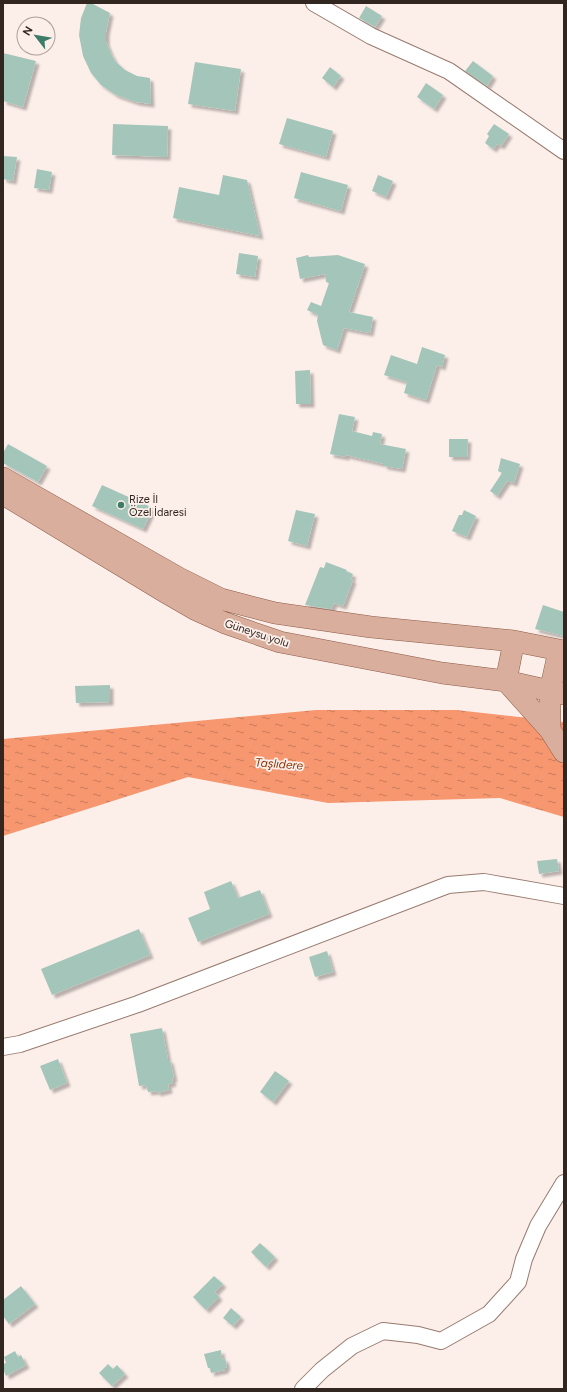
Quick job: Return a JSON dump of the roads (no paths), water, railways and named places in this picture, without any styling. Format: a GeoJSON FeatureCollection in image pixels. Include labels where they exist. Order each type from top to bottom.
{"type":"FeatureCollection","features":[{"type":"Feature","properties":{"kind":"main road"},"geometry":{"type":"LineString","coordinates":[[3,478],[159,567],[221,599],[274,614],[371,627],[514,641],[562,650],[557,693],[550,730]]}},
{"type":"Feature","properties":{"kind":"main road","name":"Güneysu yolu"},"geometry":{"type":"LineString","coordinates":[[3,494],[165,592],[196,610],[225,623],[280,642],[442,674],[506,681],[557,693]]}},
{"type":"Feature","properties":{"kind":"main road"},"geometry":{"type":"LineString","coordinates":[[514,641],[506,681],[550,730],[564,752]]}},
{"type":"Feature","properties":{"kind":"street"},"geometry":{"type":"LineString","coordinates":[[314,3],[371,36],[449,71],[564,151]]}},
{"type":"Feature","properties":{"kind":"street"},"geometry":{"type":"LineString","coordinates":[[3,1047],[20,1044],[138,1004],[448,885],[484,882],[564,896]]}},
{"type":"Feature","properties":{"kind":"street"},"geometry":{"type":"LineString","coordinates":[[303,1389],[322,1370],[352,1346],[384,1331],[418,1335],[441,1341],[489,1314],[518,1282],[524,1259],[538,1226],[564,1182]]}},
{"type":"Feature","properties":{"kind":"water","name":"Taşlıdere"},"geometry":{"type":"Polygon","coordinates":[[[316,710],[456,710],[564,722],[564,817],[500,798],[328,803],[188,777],[3,836],[3,739],[316,710]]]}},
{"type":"Feature","properties":{"kind":"place","name":"Rize İl Özel İdaresi"},"geometry":{"type":"Point","coordinates":[121,505]}}]}
